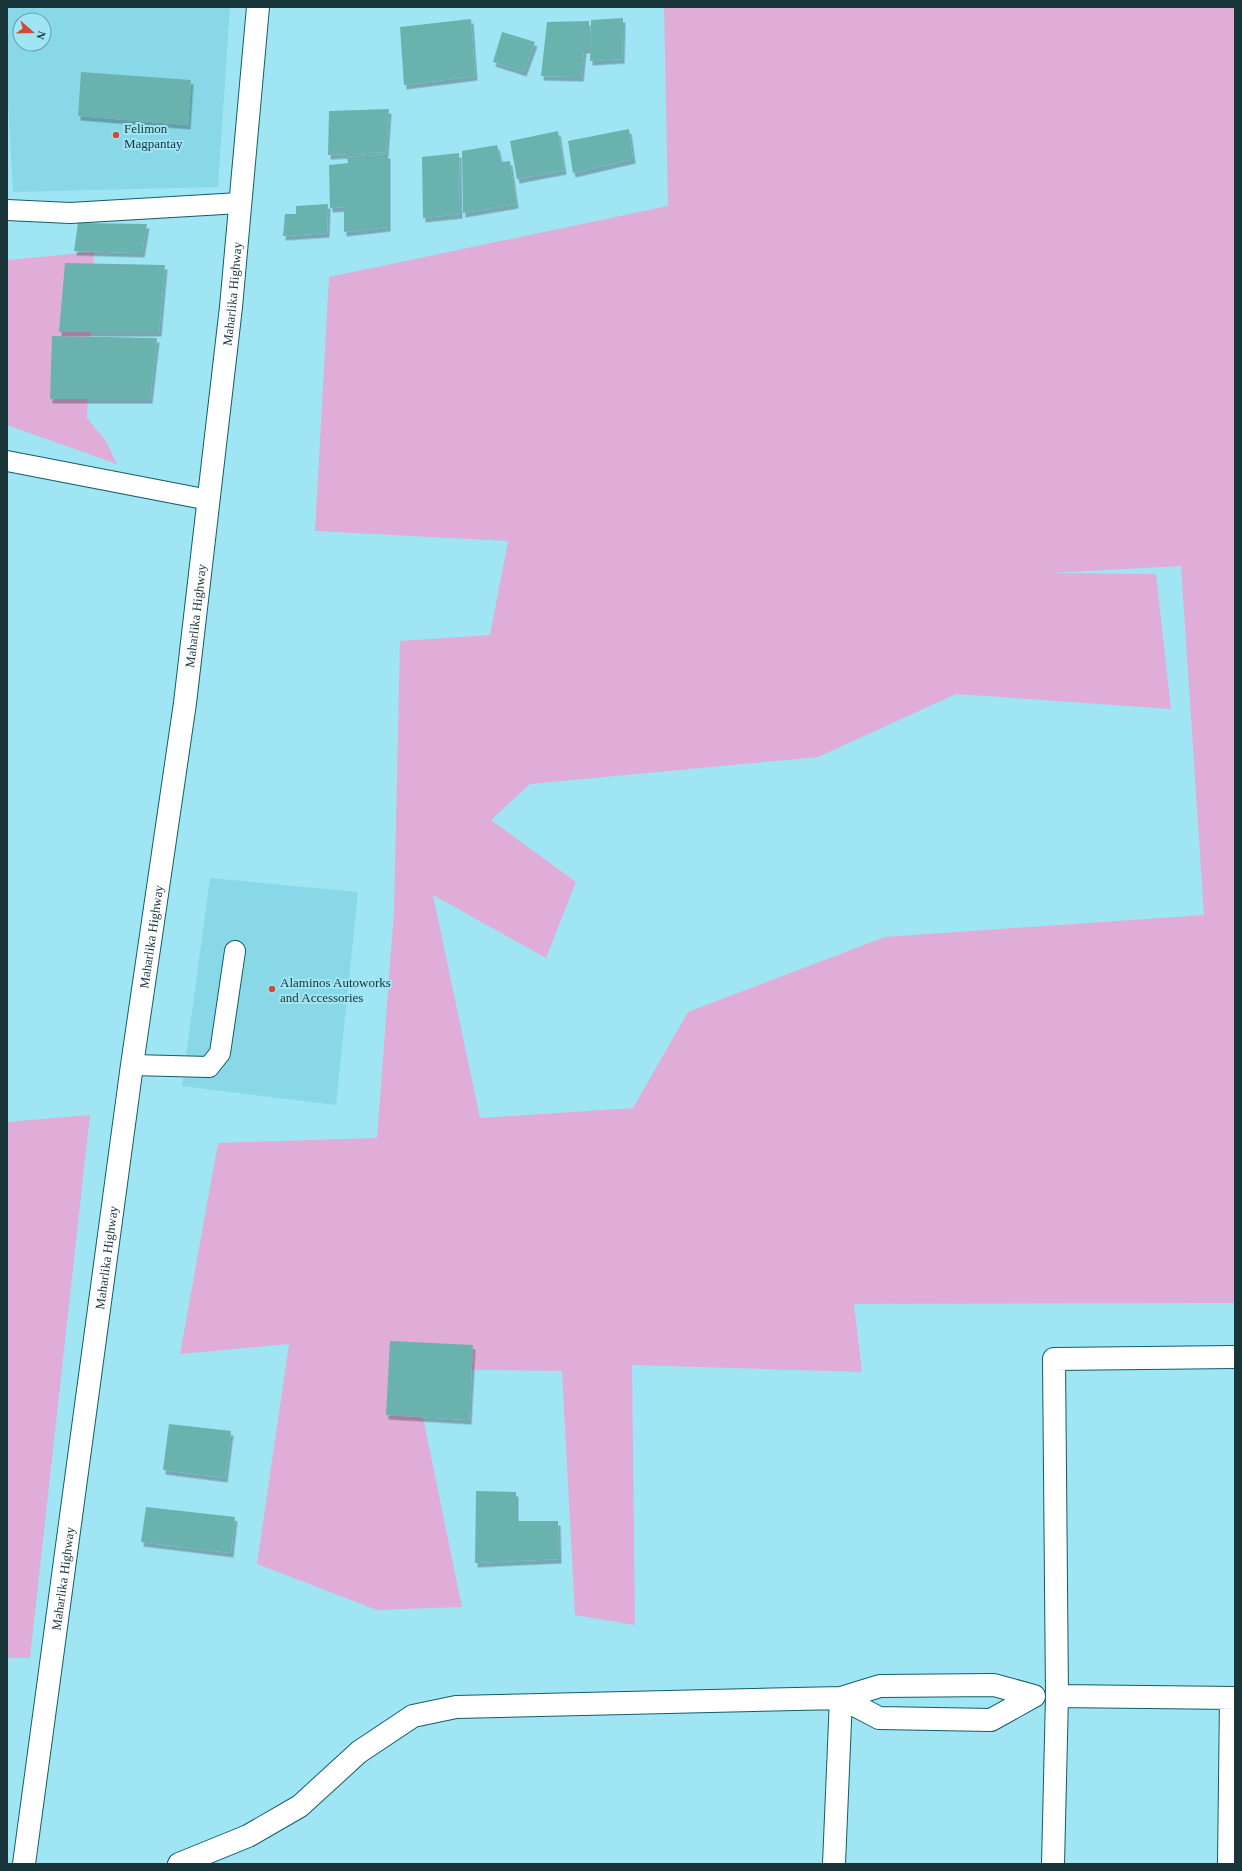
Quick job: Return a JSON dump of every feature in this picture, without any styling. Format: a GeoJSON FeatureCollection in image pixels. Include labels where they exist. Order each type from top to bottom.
{"type":"FeatureCollection","features":[{"type":"Feature","properties":{"kind":"street","name":"Maharlika Highway"},"geometry":{"type":"LineString","coordinates":[[24,1864],[132,1065],[185,703],[231,307],[258,7]]}},
{"type":"Feature","properties":{"kind":"street"},"geometry":{"type":"LineString","coordinates":[[1053,1864],[1057,1696],[1054,1359],[1235,1357]]}},
{"type":"Feature","properties":{"kind":"street"},"geometry":{"type":"LineString","coordinates":[[179,1864],[248,1836],[300,1806],[359,1752],[413,1716],[456,1707],[841,1698],[880,1686],[994,1685],[1034,1696]]}},
{"type":"Feature","properties":{"kind":"street"},"geometry":{"type":"LineString","coordinates":[[841,1698],[879,1718],[991,1720],[1034,1696]]}},
{"type":"Feature","properties":{"kind":"street"},"geometry":{"type":"LineString","coordinates":[[1057,1696],[1233,1698],[1229,1864]]}},
{"type":"Feature","properties":{"kind":"street"},"geometry":{"type":"LineString","coordinates":[[834,1864],[841,1698]]}},
{"type":"Feature","properties":{"kind":"lane"},"geometry":{"type":"LineString","coordinates":[[7,210],[70,213],[240,203]]}},
{"type":"Feature","properties":{"kind":"lane"},"geometry":{"type":"LineString","coordinates":[[7,461],[209,500]]}},
{"type":"Feature","properties":{"kind":"lane"},"geometry":{"type":"LineString","coordinates":[[132,1065],[209,1067],[220,1053],[235,951]]}},
{"type":"Feature","properties":{"kind":"lane"},"geometry":{"type":"LineString","coordinates":[[1034,1696],[1057,1696]]}},
{"type":"Feature","properties":{"kind":"shaded area","name":"Felimon Magpantay"},"geometry":{"type":"Polygon","coordinates":[[[7,7],[230,7],[218,187],[13,192],[7,83],[7,7]]]}},
{"type":"Feature","properties":{"kind":"shaded area"},"geometry":{"type":"Polygon","coordinates":[[[664,7],[1235,7],[1235,1303],[854,1304],[862,1372],[632,1365],[635,1625],[575,1615],[562,1371],[413,1369],[462,1607],[377,1610],[257,1564],[289,1344],[180,1354],[218,1143],[377,1138],[394,911],[400,641],[490,635],[508,541],[315,531],[329,277],[668,206],[664,7]],[[1181,566],[1049,573],[1156,574],[1171,709],[956,694],[818,757],[530,784],[491,820],[576,882],[546,958],[433,895],[480,1118],[633,1108],[688,1012],[885,937],[1204,915],[1181,566]]]}},
{"type":"Feature","properties":{"kind":"shaded area"},"geometry":{"type":"Polygon","coordinates":[[[94,252],[87,418],[106,441],[117,464],[7,425],[7,260],[94,252]]]}},
{"type":"Feature","properties":{"kind":"shaded area","name":"Alaminos Autoworks and Accessories"},"geometry":{"type":"Polygon","coordinates":[[[210,878],[358,892],[336,1105],[182,1086],[210,878]]]}},
{"type":"Feature","properties":{"kind":"shaded area"},"geometry":{"type":"Polygon","coordinates":[[[90,1115],[30,1658],[7,1658],[7,1122],[90,1115]]]}},
{"type":"Feature","properties":{"kind":"building"},"geometry":{"type":"Polygon","coordinates":[[[623,18],[622,59],[590,61],[591,20],[623,18]]]}},
{"type":"Feature","properties":{"kind":"building"},"geometry":{"type":"Polygon","coordinates":[[[471,19],[475,76],[404,85],[400,27],[471,19]]]}},
{"type":"Feature","properties":{"kind":"building"},"geometry":{"type":"Polygon","coordinates":[[[589,21],[589,49],[584,49],[581,77],[541,76],[547,22],[589,21]]]}},
{"type":"Feature","properties":{"kind":"building"},"geometry":{"type":"Polygon","coordinates":[[[502,32],[535,42],[524,72],[493,62],[502,32]]]}},
{"type":"Feature","properties":{"kind":"building"},"geometry":{"type":"Polygon","coordinates":[[[81,72],[191,80],[188,125],[78,116],[81,72]]]}},
{"type":"Feature","properties":{"kind":"building"},"geometry":{"type":"Polygon","coordinates":[[[389,109],[386,152],[328,155],[329,111],[389,109]]]}},
{"type":"Feature","properties":{"kind":"building"},"geometry":{"type":"Polygon","coordinates":[[[629,129],[633,159],[573,173],[568,141],[629,129]]]}},
{"type":"Feature","properties":{"kind":"building"},"geometry":{"type":"Polygon","coordinates":[[[558,131],[564,170],[517,179],[510,141],[558,131]]]}},
{"type":"Feature","properties":{"kind":"building"},"geometry":{"type":"Polygon","coordinates":[[[497,145],[501,162],[510,161],[516,204],[463,213],[462,151],[497,145]]]}},
{"type":"Feature","properties":{"kind":"building"},"geometry":{"type":"Polygon","coordinates":[[[459,153],[460,214],[423,218],[422,157],[459,153]]]}},
{"type":"Feature","properties":{"kind":"building"},"geometry":{"type":"Polygon","coordinates":[[[388,154],[388,227],[344,232],[344,207],[330,208],[329,165],[348,163],[347,157],[388,154]]]}},
{"type":"Feature","properties":{"kind":"building"},"geometry":{"type":"Polygon","coordinates":[[[328,204],[327,233],[283,236],[285,214],[296,214],[296,206],[328,204]]]}},
{"type":"Feature","properties":{"kind":"building"},"geometry":{"type":"Polygon","coordinates":[[[78,223],[147,224],[142,253],[74,251],[78,223]]]}},
{"type":"Feature","properties":{"kind":"building"},"geometry":{"type":"Polygon","coordinates":[[[65,263],[165,265],[159,332],[59,332],[65,263]]]}},
{"type":"Feature","properties":{"kind":"building"},"geometry":{"type":"Polygon","coordinates":[[[52,336],[157,338],[150,399],[50,399],[52,336]]]}},
{"type":"Feature","properties":{"kind":"building"},"geometry":{"type":"Polygon","coordinates":[[[390,1341],[473,1345],[469,1420],[386,1415],[390,1341]]]}},
{"type":"Feature","properties":{"kind":"building"},"geometry":{"type":"Polygon","coordinates":[[[169,1424],[231,1431],[225,1478],[163,1470],[169,1424]]]}},
{"type":"Feature","properties":{"kind":"building"},"geometry":{"type":"Polygon","coordinates":[[[476,1491],[516,1492],[516,1521],[558,1521],[559,1559],[475,1563],[476,1491]]]}},
{"type":"Feature","properties":{"kind":"building"},"geometry":{"type":"Polygon","coordinates":[[[146,1507],[235,1517],[231,1553],[141,1542],[146,1507]]]}},
{"type":"Feature","properties":{"kind":"place","name":"Felimon Magpantay"},"geometry":{"type":"Point","coordinates":[116,135]}},
{"type":"Feature","properties":{"kind":"place","name":"Alaminos Autoworks and Accessories"},"geometry":{"type":"Point","coordinates":[272,989]}}]}
